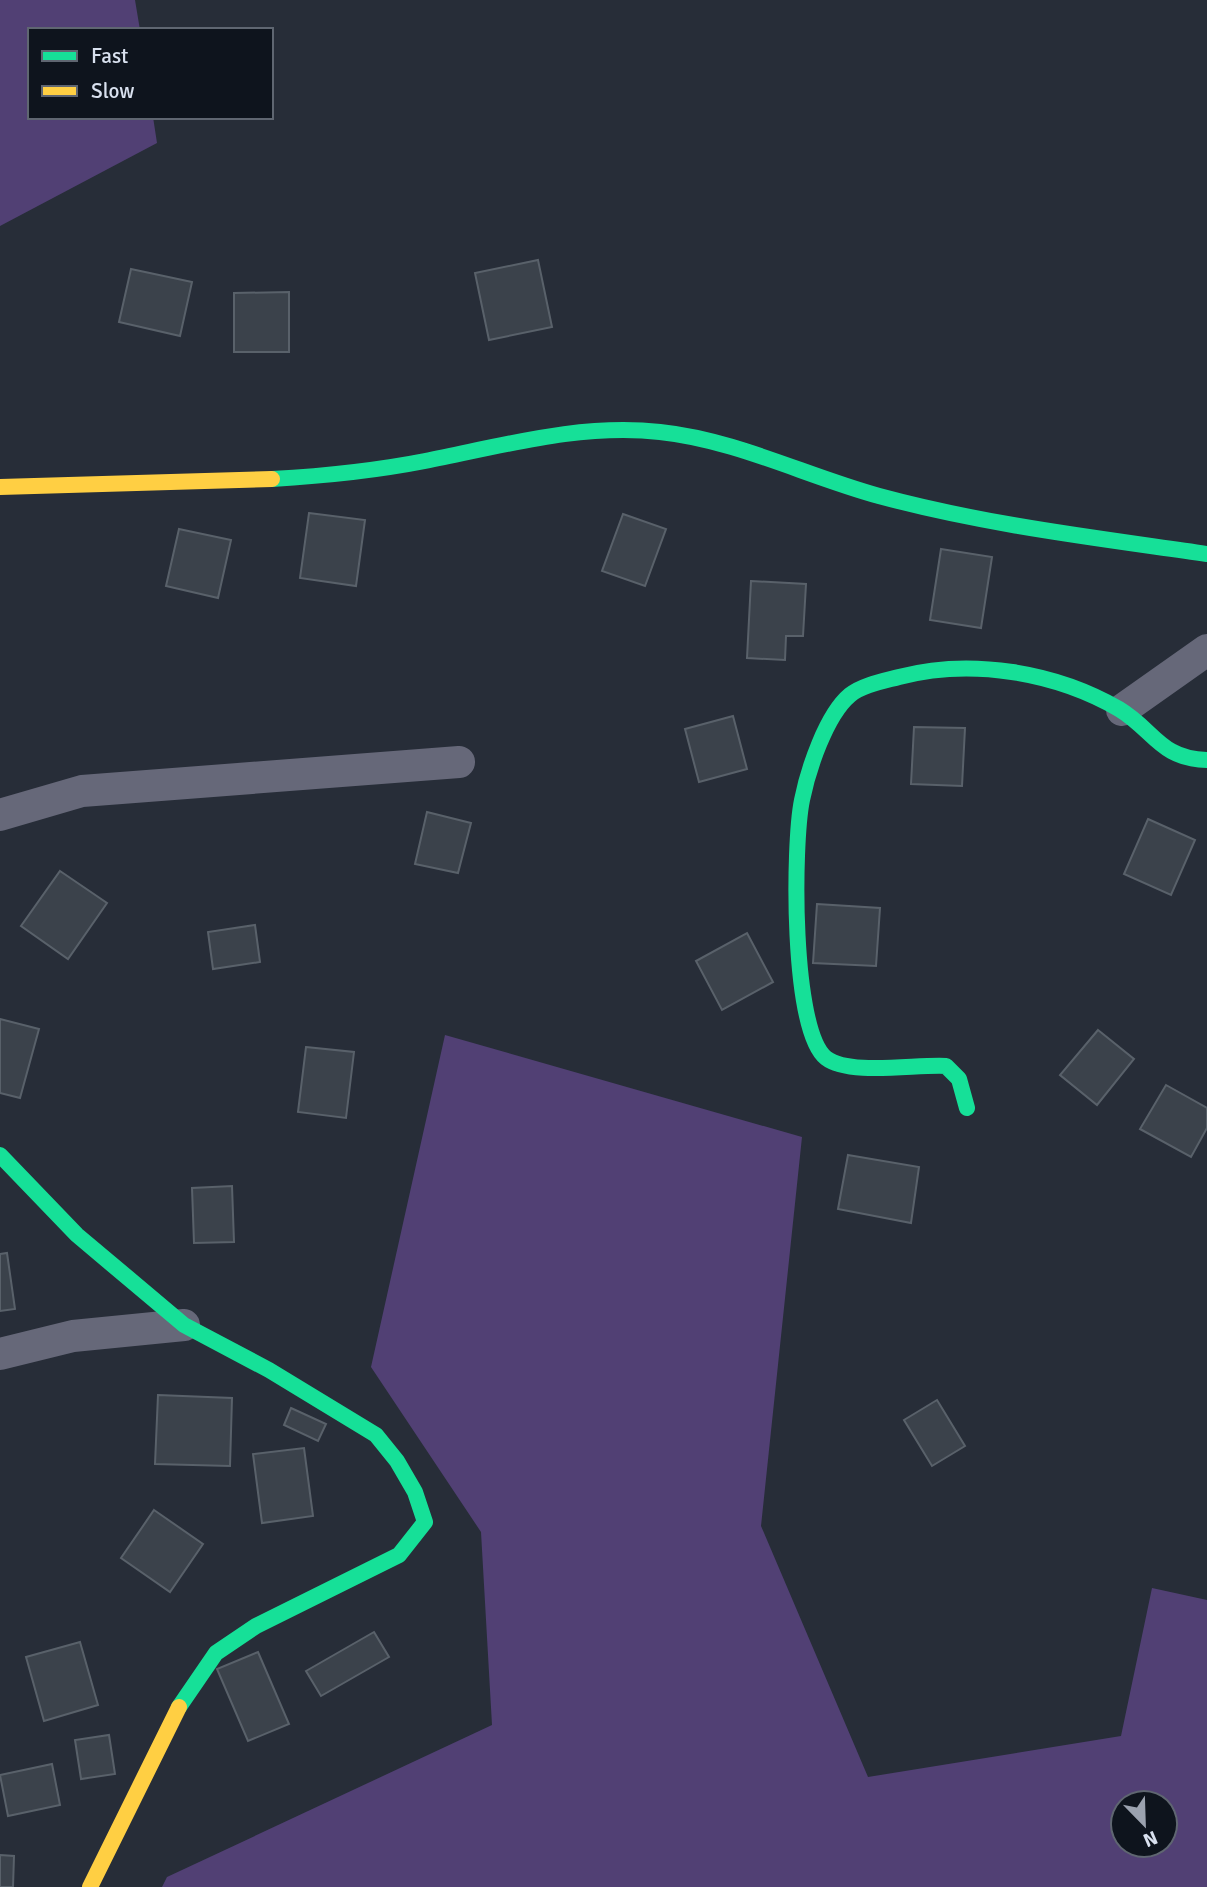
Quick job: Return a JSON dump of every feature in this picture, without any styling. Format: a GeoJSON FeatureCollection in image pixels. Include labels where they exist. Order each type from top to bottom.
{"type":"FeatureCollection","features":[{"type":"Feature","properties":{"kind":"street"},"geometry":{"type":"LineString","coordinates":[[0,486],[218,483],[354,473],[583,433],[660,432],[713,442],[879,496],[1024,527],[1207,554]]}},
{"type":"Feature","properties":{"kind":"street"},"geometry":{"type":"LineString","coordinates":[[1122,710],[1207,650]]}},
{"type":"Feature","properties":{"kind":"street"},"geometry":{"type":"LineString","coordinates":[[967,1108],[959,1079],[946,1066],[847,1066],[825,1058],[813,1043],[799,972],[799,824],[813,756],[848,696],[869,686],[924,670],[980,667],[1075,686],[1122,710],[1161,749],[1193,761],[1207,760]]}},
{"type":"Feature","properties":{"kind":"street"},"geometry":{"type":"LineString","coordinates":[[0,815],[82,791],[459,762]]}},
{"type":"Feature","properties":{"kind":"street"},"geometry":{"type":"LineString","coordinates":[[0,1155],[77,1235],[184,1325],[269,1370],[376,1435],[397,1461],[415,1492],[425,1521],[399,1555],[256,1626],[216,1653],[176,1711],[90,1887]]}},
{"type":"Feature","properties":{"kind":"street"},"geometry":{"type":"LineString","coordinates":[[0,1354],[73,1336],[184,1325]]}},
{"type":"Feature","properties":{"kind":"shaded area"},"geometry":{"type":"Polygon","coordinates":[[[0,0],[135,0],[140,28],[28,28],[28,119],[153,119],[157,143],[0,226],[0,0]]]}},
{"type":"Feature","properties":{"kind":"shaded area"},"geometry":{"type":"Polygon","coordinates":[[[445,1035],[802,1137],[761,1526],[868,1777],[1121,1736],[1152,1588],[1207,1600],[1207,1887],[162,1887],[167,1877],[492,1725],[481,1532],[371,1367],[445,1035]]]}},
{"type":"Feature","properties":{"kind":"building"},"geometry":{"type":"Polygon","coordinates":[[[538,260],[552,327],[489,340],[475,273],[538,260]]]}},
{"type":"Feature","properties":{"kind":"building"},"geometry":{"type":"Polygon","coordinates":[[[131,269],[192,282],[180,336],[119,322],[131,269]]]}},
{"type":"Feature","properties":{"kind":"building"},"geometry":{"type":"Polygon","coordinates":[[[289,292],[289,352],[234,352],[234,293],[289,292]]]}},
{"type":"Feature","properties":{"kind":"building"},"geometry":{"type":"Polygon","coordinates":[[[309,513],[365,520],[356,586],[300,578],[309,513]]]}},
{"type":"Feature","properties":{"kind":"building"},"geometry":{"type":"Polygon","coordinates":[[[623,514],[666,529],[645,586],[602,571],[623,514]]]}},
{"type":"Feature","properties":{"kind":"building"},"geometry":{"type":"Polygon","coordinates":[[[179,529],[231,540],[218,598],[166,586],[179,529]]]}},
{"type":"Feature","properties":{"kind":"building"},"geometry":{"type":"Polygon","coordinates":[[[941,549],[992,557],[981,628],[930,620],[941,549]]]}},
{"type":"Feature","properties":{"kind":"building"},"geometry":{"type":"Polygon","coordinates":[[[751,581],[806,584],[803,636],[786,636],[785,660],[747,658],[751,581]]]}},
{"type":"Feature","properties":{"kind":"building"},"geometry":{"type":"Polygon","coordinates":[[[733,716],[747,769],[699,782],[685,729],[733,716]]]}},
{"type":"Feature","properties":{"kind":"building"},"geometry":{"type":"Polygon","coordinates":[[[914,727],[965,728],[962,786],[911,784],[914,727]]]}},
{"type":"Feature","properties":{"kind":"building"},"geometry":{"type":"Polygon","coordinates":[[[427,812],[471,823],[458,873],[415,864],[427,812]]]}},
{"type":"Feature","properties":{"kind":"building"},"geometry":{"type":"Polygon","coordinates":[[[1148,819],[1195,840],[1171,895],[1124,874],[1148,819]]]}},
{"type":"Feature","properties":{"kind":"building"},"geometry":{"type":"Polygon","coordinates":[[[60,871],[107,903],[68,959],[21,926],[60,871]]]}},
{"type":"Feature","properties":{"kind":"building"},"geometry":{"type":"Polygon","coordinates":[[[817,904],[880,908],[876,966],[813,963],[817,904]]]}},
{"type":"Feature","properties":{"kind":"building"},"geometry":{"type":"Polygon","coordinates":[[[255,925],[260,962],[213,969],[208,932],[255,925]]]}},
{"type":"Feature","properties":{"kind":"building"},"geometry":{"type":"Polygon","coordinates":[[[747,933],[773,982],[722,1010],[696,961],[747,933]]]}},
{"type":"Feature","properties":{"kind":"building"},"geometry":{"type":"Polygon","coordinates":[[[0,1019],[39,1029],[20,1098],[0,1093],[0,1019]]]}},
{"type":"Feature","properties":{"kind":"building"},"geometry":{"type":"Polygon","coordinates":[[[1098,1030],[1134,1059],[1097,1105],[1060,1075],[1098,1030]]]}},
{"type":"Feature","properties":{"kind":"building"},"geometry":{"type":"Polygon","coordinates":[[[306,1047],[354,1052],[346,1118],[298,1112],[306,1047]]]}},
{"type":"Feature","properties":{"kind":"building"},"geometry":{"type":"Polygon","coordinates":[[[1166,1085],[1207,1108],[1207,1128],[1191,1157],[1140,1129],[1166,1085]]]}},
{"type":"Feature","properties":{"kind":"building"},"geometry":{"type":"Polygon","coordinates":[[[848,1155],[919,1167],[911,1223],[838,1209],[848,1155]]]}},
{"type":"Feature","properties":{"kind":"building"},"geometry":{"type":"Polygon","coordinates":[[[232,1186],[234,1242],[194,1243],[192,1188],[232,1186]]]}},
{"type":"Feature","properties":{"kind":"building"},"geometry":{"type":"Polygon","coordinates":[[[7,1253],[15,1309],[0,1311],[0,1254],[7,1253]]]}},
{"type":"Feature","properties":{"kind":"building"},"geometry":{"type":"Polygon","coordinates":[[[158,1395],[232,1398],[230,1466],[155,1464],[158,1395]]]}},
{"type":"Feature","properties":{"kind":"building"},"geometry":{"type":"Polygon","coordinates":[[[937,1400],[965,1446],[932,1466],[904,1420],[937,1400]]]}},
{"type":"Feature","properties":{"kind":"building"},"geometry":{"type":"Polygon","coordinates":[[[291,1408],[326,1424],[318,1441],[284,1425],[291,1408]]]}},
{"type":"Feature","properties":{"kind":"building"},"geometry":{"type":"Polygon","coordinates":[[[304,1448],[313,1516],[262,1523],[253,1454],[304,1448]]]}},
{"type":"Feature","properties":{"kind":"building"},"geometry":{"type":"Polygon","coordinates":[[[154,1510],[203,1544],[170,1592],[121,1558],[154,1510]]]}},
{"type":"Feature","properties":{"kind":"building"},"geometry":{"type":"Polygon","coordinates":[[[374,1632],[389,1657],[321,1696],[306,1671],[374,1632]]]}},
{"type":"Feature","properties":{"kind":"building"},"geometry":{"type":"Polygon","coordinates":[[[80,1642],[98,1705],[44,1721],[26,1657],[80,1642]]]}},
{"type":"Feature","properties":{"kind":"building"},"geometry":{"type":"Polygon","coordinates":[[[258,1652],[289,1724],[248,1741],[217,1669],[258,1652]]]}},
{"type":"Feature","properties":{"kind":"building"},"geometry":{"type":"Polygon","coordinates":[[[109,1735],[115,1774],[81,1779],[75,1740],[109,1735]]]}},
{"type":"Feature","properties":{"kind":"building"},"geometry":{"type":"Polygon","coordinates":[[[52,1764],[60,1805],[8,1816],[0,1775],[52,1764]]]}},
{"type":"Feature","properties":{"kind":"building"},"geometry":{"type":"Polygon","coordinates":[[[0,1855],[14,1856],[13,1887],[0,1887],[0,1855]]]}},
{"type":"Feature","properties":{"kind":"traffic: fast"},"geometry":{"type":"LineString","coordinates":[[272,479],[387,468],[571,433],[630,430],[660,432],[743,450],[852,488],[919,506],[1042,530],[1207,554]]}},
{"type":"Feature","properties":{"kind":"traffic: fast"},"geometry":{"type":"LineString","coordinates":[[967,1108],[959,1079],[946,1066],[850,1067],[826,1058],[815,1041],[806,1012],[801,976],[796,894],[799,823],[813,759],[841,704],[850,695],[873,684],[926,671],[983,669],[1012,672],[1068,686],[1094,696],[1131,717],[1158,742],[1178,755],[1207,760]]}},
{"type":"Feature","properties":{"kind":"traffic: fast"},"geometry":{"type":"LineString","coordinates":[[0,1155],[77,1235],[184,1325],[269,1370],[376,1435],[397,1461],[415,1492],[425,1522],[399,1555],[256,1626],[216,1653],[179,1707]]}},
{"type":"Feature","properties":{"kind":"traffic: slow"},"geometry":{"type":"LineString","coordinates":[[0,487],[272,479]]}},
{"type":"Feature","properties":{"kind":"traffic: slow"},"geometry":{"type":"LineString","coordinates":[[90,1887],[179,1707]]}}]}
